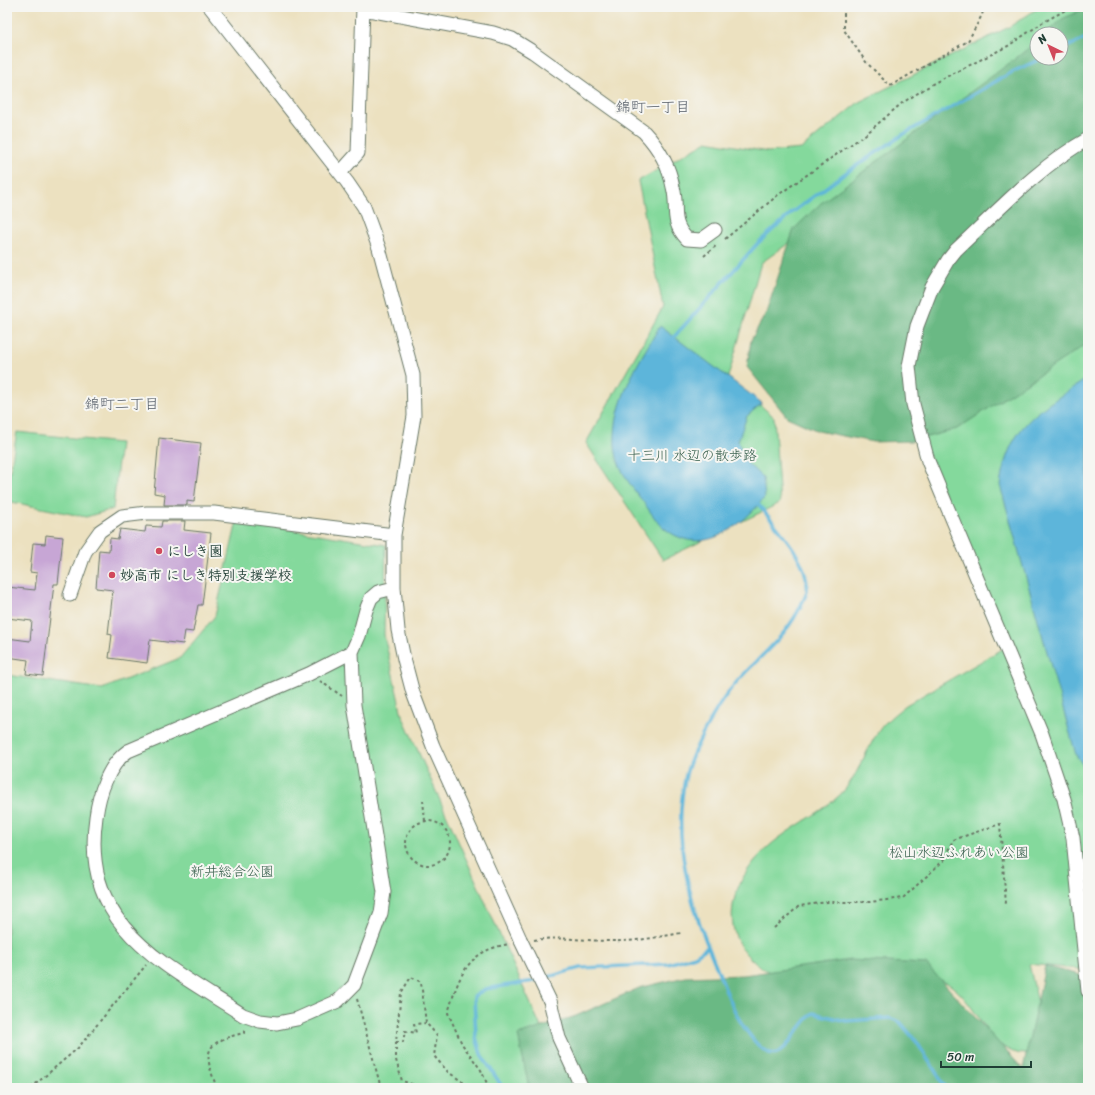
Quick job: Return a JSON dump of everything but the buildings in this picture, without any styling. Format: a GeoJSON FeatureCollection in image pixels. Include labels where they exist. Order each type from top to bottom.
{"type":"FeatureCollection","features":[{"type":"Feature","properties":{"kind":"street"},"geometry":{"type":"LineString","coordinates":[[210,7],[340,172],[364,207],[379,248],[413,375],[414,416],[394,535],[394,588],[398,630],[404,660],[421,716],[439,760],[520,939],[550,1001],[560,1038],[582,1088]]}},
{"type":"Feature","properties":{"kind":"street"},"geometry":{"type":"LineString","coordinates":[[340,172],[358,153],[363,8],[493,33],[512,39],[533,52],[644,132],[658,147],[674,188],[678,230],[687,239],[701,240],[714,230]]}},
{"type":"Feature","properties":{"kind":"street"},"geometry":{"type":"LineString","coordinates":[[1088,139],[1040,173],[965,242],[948,260],[932,287],[918,326],[909,366],[912,404],[928,461],[1042,734],[1064,799],[1073,838],[1088,991]]}},
{"type":"Feature","properties":{"kind":"street"},"geometry":{"type":"LineString","coordinates":[[70,595],[85,552],[100,531],[122,516],[147,513],[214,513],[394,535]]}},
{"type":"Feature","properties":{"kind":"street"},"geometry":{"type":"LineString","coordinates":[[352,652],[309,674],[128,751],[120,757],[113,767],[100,797],[96,813],[93,836],[97,879],[114,915],[131,935],[153,956],[243,1015],[260,1021],[277,1022],[297,1019],[338,1001],[354,985],[381,913],[383,886],[354,704],[352,652],[359,636],[371,598],[378,592],[394,588]]}},
{"type":"Feature","properties":{"kind":"path"},"geometry":{"type":"LineString","coordinates":[[844,7],[844,30],[866,62],[890,86],[968,41],[982,15],[984,7]]}},
{"type":"Feature","properties":{"kind":"path"},"geometry":{"type":"LineString","coordinates":[[704,256],[778,194],[866,134],[902,102],[934,83],[1008,46],[1042,23],[1071,7]]}},
{"type":"Feature","properties":{"kind":"path"},"geometry":{"type":"LineString","coordinates":[[309,674],[354,704]]}},
{"type":"Feature","properties":{"kind":"path"},"geometry":{"type":"LineString","coordinates":[[423,800],[425,821]]}},
{"type":"Feature","properties":{"kind":"path"},"geometry":{"type":"LineString","coordinates":[[425,821],[434,821],[441,824],[449,836],[449,850],[445,856],[433,864],[426,865],[412,859],[406,846],[408,831],[420,822],[425,821]]}},
{"type":"Feature","properties":{"kind":"path"},"geometry":{"type":"LineString","coordinates":[[774,928],[799,906],[827,902],[870,902],[903,898],[943,861],[953,840],[1000,824],[1006,904]]}},
{"type":"Feature","properties":{"kind":"path"},"geometry":{"type":"LineString","coordinates":[[31,1088],[78,1048],[153,956]]}},
{"type":"Feature","properties":{"kind":"path"},"geometry":{"type":"LineString","coordinates":[[424,1088],[402,1081],[396,1060],[396,1042],[401,993],[410,977],[421,982],[426,1023],[437,1035],[434,1056],[448,1072],[463,1082],[464,1088]]}},
{"type":"Feature","properties":{"kind":"path"},"geometry":{"type":"LineString","coordinates":[[356,993],[381,1088]]}},
{"type":"Feature","properties":{"kind":"path"},"geometry":{"type":"LineString","coordinates":[[217,1088],[207,1060],[209,1052],[214,1044],[222,1039],[244,1033],[243,1015]]}},
{"type":"Feature","properties":{"kind":"path"},"geometry":{"type":"LineString","coordinates":[[396,1042],[404,1042],[405,1031],[416,1033],[414,1024],[426,1023]]}},
{"type":"Feature","properties":{"kind":"green space","name":"十三川 水辺の散歩路"},"geometry":{"type":"Polygon","coordinates":[[[1040,7],[1088,7],[1088,22],[1069,30],[1069,26],[1029,26],[1029,66],[1036,66],[761,263],[728,377],[774,417],[780,503],[663,560],[586,443],[663,307],[638,181],[707,141],[768,152],[801,149],[859,102],[1009,27],[1040,7]]]}},
{"type":"Feature","properties":{"kind":"green space"},"geometry":{"type":"Polygon","coordinates":[[[1088,7],[1088,343],[957,429],[912,441],[873,442],[818,431],[787,417],[747,367],[751,340],[766,313],[794,229],[821,203],[1029,48],[1029,66],[1069,66],[1069,26],[1054,26],[1062,19],[1088,7]]]}},
{"type":"Feature","properties":{"kind":"green space","name":"松山水辺ふれあい公園"},"geometry":{"type":"Polygon","coordinates":[[[1088,339],[1088,970],[1029,964],[1041,1016],[1027,1054],[1012,1052],[1000,1044],[960,994],[948,984],[933,978],[810,975],[786,976],[771,973],[752,960],[739,943],[733,923],[733,909],[741,882],[758,857],[779,838],[827,806],[842,793],[853,779],[873,740],[887,721],[906,705],[1006,647],[920,433],[1088,339]]]}},
{"type":"Feature","properties":{"kind":"green space"},"geometry":{"type":"Polygon","coordinates":[[[17,432],[120,443],[113,509],[86,517],[7,501],[7,488],[17,432]]]}},
{"type":"Feature","properties":{"kind":"green space","name":"新井総合公園"},"geometry":{"type":"Polygon","coordinates":[[[237,521],[386,545],[384,635],[402,715],[549,1045],[573,1088],[7,1088],[7,675],[102,689],[180,658],[215,616],[237,521]]]}},
{"type":"Feature","properties":{"kind":"green space"},"geometry":{"type":"Polygon","coordinates":[[[850,960],[926,964],[1023,1069],[1045,966],[1088,977],[1088,1088],[529,1088],[518,1035],[576,1016],[639,988],[685,977],[744,975],[850,960]]]}},
{"type":"Feature","properties":{"kind":"water"},"geometry":{"type":"Polygon","coordinates":[[[660,326],[762,403],[747,416],[738,441],[746,462],[763,478],[765,497],[756,508],[734,527],[721,535],[708,539],[695,541],[682,538],[664,528],[653,516],[625,477],[616,453],[615,434],[620,405],[631,377],[660,326]]]}},
{"type":"Feature","properties":{"kind":"water"},"geometry":{"type":"Polygon","coordinates":[[[1088,378],[1088,773],[1076,755],[1000,485],[1004,464],[1019,432],[1029,420],[1041,410],[1088,378]]]}},
{"type":"Feature","properties":{"kind":"waterway"},"geometry":{"type":"LineString","coordinates":[[1069,46],[1088,37]]}},
{"type":"Feature","properties":{"kind":"waterway"},"geometry":{"type":"LineString","coordinates":[[674,337],[758,243],[794,211],[847,172],[904,134],[1014,71],[1029,64]]}},
{"type":"Feature","properties":{"kind":"waterway"},"geometry":{"type":"LineString","coordinates":[[759,505],[798,556],[806,579],[807,592],[796,616],[788,628],[739,679],[724,698],[703,733],[687,769],[682,802],[682,849],[691,895],[705,939],[736,1014],[758,1045],[767,1052],[775,1053],[782,1050],[813,1013],[846,1021],[890,1018],[900,1022],[916,1041],[946,1088]]}},
{"type":"Feature","properties":{"kind":"waterway"},"geometry":{"type":"LineString","coordinates":[[503,1088],[481,1054],[476,1037],[474,997],[485,989],[534,981],[580,968],[668,964],[695,956],[708,947]]}},
{"type":"Feature","properties":{"kind":"place","name":"にしき園"},"geometry":{"type":"Point","coordinates":[159,551]}},
{"type":"Feature","properties":{"kind":"place","name":"妙高市 にしき特別支援学校"},"geometry":{"type":"Point","coordinates":[112,575]}},
{"type":"Feature","properties":{"kind":"district","name":"錦町一丁目"},"geometry":{"type":"Point","coordinates":[653,107]}},
{"type":"Feature","properties":{"kind":"district","name":"錦町二丁目"},"geometry":{"type":"Point","coordinates":[122,404]}}]}
